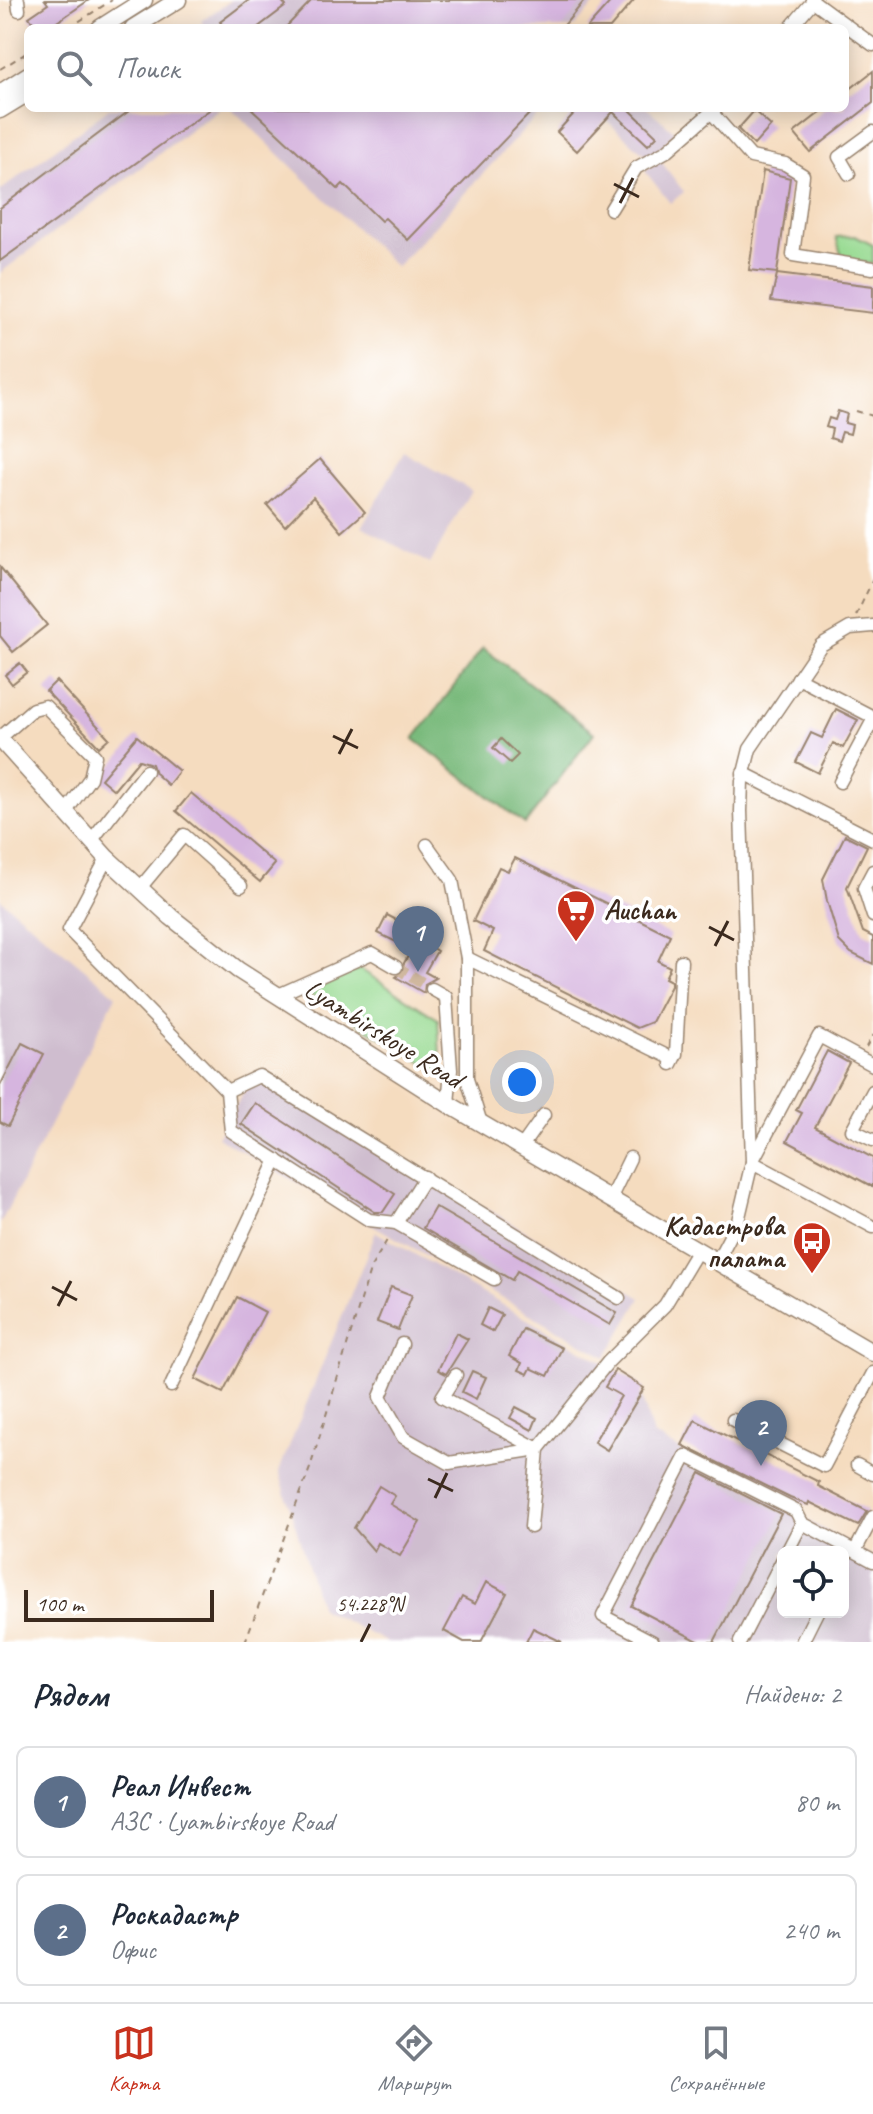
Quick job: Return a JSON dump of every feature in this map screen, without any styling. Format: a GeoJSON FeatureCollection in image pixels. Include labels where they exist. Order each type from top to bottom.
{"type":"FeatureCollection","features":[{"type":"Feature","properties":{"kind":"main road"},"geometry":{"type":"LineString","coordinates":[[106,24],[144,0]]}},
{"type":"Feature","properties":{"kind":"main road"},"geometry":{"type":"LineString","coordinates":[[139,24],[178,0]]}},
{"type":"Feature","properties":{"kind":"main road"},"geometry":{"type":"LineString","coordinates":[[0,93],[24,78]]}},
{"type":"Feature","properties":{"kind":"main road"},"geometry":{"type":"LineString","coordinates":[[0,110],[24,95]]}},
{"type":"Feature","properties":{"kind":"main road","name":"Lyambirskoye Road"},"geometry":{"type":"LineString","coordinates":[[0,739],[107,858],[203,944],[276,996],[448,1104],[873,1353]]}},
{"type":"Feature","properties":{"kind":"street"},"geometry":{"type":"LineString","coordinates":[[793,24],[813,0],[845,24]]}},
{"type":"Feature","properties":{"kind":"street"},"geometry":{"type":"LineString","coordinates":[[849,27],[873,45]]}},
{"type":"Feature","properties":{"kind":"street"},"geometry":{"type":"LineString","coordinates":[[611,209],[636,168],[667,151],[712,112]]}},
{"type":"Feature","properties":{"kind":"street"},"geometry":{"type":"LineString","coordinates":[[716,112],[751,157],[785,164],[803,175],[793,255],[873,268]]}},
{"type":"Feature","properties":{"kind":"street"},"geometry":{"type":"LineString","coordinates":[[849,174],[839,157],[873,132]]}},
{"type":"Feature","properties":{"kind":"street"},"geometry":{"type":"LineString","coordinates":[[752,1162],[741,811],[743,773],[750,749],[821,645],[850,628],[873,626]]}},
{"type":"Feature","properties":{"kind":"street"},"geometry":{"type":"LineString","coordinates":[[798,678],[873,718],[840,782]]}},
{"type":"Feature","properties":{"kind":"street"},"geometry":{"type":"LineString","coordinates":[[0,739],[33,709],[45,706],[95,756],[90,778],[65,813]]}},
{"type":"Feature","properties":{"kind":"street"},"geometry":{"type":"LineString","coordinates":[[91,841],[146,771]]}},
{"type":"Feature","properties":{"kind":"street"},"geometry":{"type":"LineString","coordinates":[[743,773],[873,839]]}},
{"type":"Feature","properties":{"kind":"street"},"geometry":{"type":"LineString","coordinates":[[140,888],[184,835],[241,886]]}},
{"type":"Feature","properties":{"kind":"street"},"geometry":{"type":"LineString","coordinates":[[427,845],[452,880],[467,958],[467,1079],[481,1123]]}},
{"type":"Feature","properties":{"kind":"street"},"geometry":{"type":"LineString","coordinates":[[107,858],[69,930],[227,1091],[231,1131],[369,1220],[396,1223],[494,1279]]}},
{"type":"Feature","properties":{"kind":"street"},"geometry":{"type":"LineString","coordinates":[[873,871],[864,888],[873,916]]}},
{"type":"Feature","properties":{"kind":"street"},"geometry":{"type":"LineString","coordinates":[[276,996],[372,953],[396,967]]}},
{"type":"Feature","properties":{"kind":"street"},"geometry":{"type":"LineString","coordinates":[[467,958],[672,1062],[681,961]]}},
{"type":"Feature","properties":{"kind":"street"},"geometry":{"type":"LineString","coordinates":[[432,989],[446,997],[451,1070],[448,1104]]}},
{"type":"Feature","properties":{"kind":"street"},"geometry":{"type":"LineString","coordinates":[[717,1261],[738,1221],[752,1162],[819,1036],[873,1065]]}},
{"type":"Feature","properties":{"kind":"street"},"geometry":{"type":"LineString","coordinates":[[227,1091],[259,1076],[619,1298]]}},
{"type":"Feature","properties":{"kind":"street"},"geometry":{"type":"LineString","coordinates":[[873,1091],[852,1130],[873,1140]]}},
{"type":"Feature","properties":{"kind":"street"},"geometry":{"type":"LineString","coordinates":[[522,1146],[544,1115]]}},
{"type":"Feature","properties":{"kind":"street"},"geometry":{"type":"LineString","coordinates":[[611,1197],[630,1158]]}},
{"type":"Feature","properties":{"kind":"street"},"geometry":{"type":"LineString","coordinates":[[171,1386],[277,1160]]}},
{"type":"Feature","properties":{"kind":"street"},"geometry":{"type":"LineString","coordinates":[[752,1162],[873,1227]]}},
{"type":"Feature","properties":{"kind":"street"},"geometry":{"type":"LineString","coordinates":[[396,1223],[425,1177]]}},
{"type":"Feature","properties":{"kind":"street"},"geometry":{"type":"LineString","coordinates":[[531,1527],[538,1449],[608,1362],[665,1305],[698,1250]]}},
{"type":"Feature","properties":{"kind":"street"},"geometry":{"type":"LineString","coordinates":[[402,1344],[380,1397],[403,1437],[449,1463],[538,1449]]}},
{"type":"Feature","properties":{"kind":"street"},"geometry":{"type":"LineString","coordinates":[[733,1420],[824,1466],[873,1373]]}},
{"type":"Feature","properties":{"kind":"street"},"geometry":{"type":"LineString","coordinates":[[456,1375],[442,1397],[538,1449]]}},
{"type":"Feature","properties":{"kind":"street"},"geometry":{"type":"LineString","coordinates":[[653,1642],[603,1616],[686,1456],[796,1511],[802,1523],[838,1546]]}},
{"type":"Feature","properties":{"kind":"street"},"geometry":{"type":"LineString","coordinates":[[857,1465],[873,1474]]}},
{"type":"Feature","properties":{"kind":"street"},"geometry":{"type":"LineString","coordinates":[[873,1517],[849,1553],[873,1561]]}},
{"type":"Feature","properties":{"kind":"street"},"geometry":{"type":"LineString","coordinates":[[790,1546],[802,1523]]}},
{"type":"Feature","properties":{"kind":"street"},"geometry":{"type":"LineString","coordinates":[[740,1642],[777,1571]]}},
{"type":"Feature","properties":{"kind":"street"},"geometry":{"type":"LineString","coordinates":[[802,1642],[814,1618]]}},
{"type":"Feature","properties":{"kind":"path"},"geometry":{"type":"LineString","coordinates":[[75,24],[112,0]]}},
{"type":"Feature","properties":{"kind":"path"},"geometry":{"type":"LineString","coordinates":[[0,69],[24,54]]}},
{"type":"Feature","properties":{"kind":"path"},"geometry":{"type":"LineString","coordinates":[[856,411],[873,416]]}},
{"type":"Feature","properties":{"kind":"path"},"geometry":{"type":"LineString","coordinates":[[850,628],[873,579]]}},
{"type":"Feature","properties":{"kind":"path"},"geometry":{"type":"LineString","coordinates":[[863,1052],[873,1035]]}},
{"type":"Feature","properties":{"kind":"path"},"geometry":{"type":"LineString","coordinates":[[245,1642],[310,1468],[371,1267],[396,1223]]}},
{"type":"Feature","properties":{"kind":"shaded area"},"geometry":{"type":"Polygon","coordinates":[[[232,0],[599,0],[577,24],[203,24],[201,21],[232,0]]]}},
{"type":"Feature","properties":{"kind":"shaded area"},"geometry":{"type":"Polygon","coordinates":[[[104,112],[215,112],[0,273],[0,191],[104,112]]]}},
{"type":"Feature","properties":{"kind":"shaded area"},"geometry":{"type":"Polygon","coordinates":[[[235,112],[540,112],[396,267],[235,112]]]}},
{"type":"Feature","properties":{"kind":"shaded area"},"geometry":{"type":"Polygon","coordinates":[[[597,112],[652,112],[675,132],[650,159],[597,112]]]}},
{"type":"Feature","properties":{"kind":"shaded area"},"geometry":{"type":"Polygon","coordinates":[[[660,160],[684,192],[670,203],[645,171],[660,160]]]}},
{"type":"Feature","properties":{"kind":"shaded area"},"geometry":{"type":"Polygon","coordinates":[[[404,452],[471,490],[430,564],[362,527],[404,452]]]}},
{"type":"Feature","properties":{"kind":"shaded area"},"geometry":{"type":"Polygon","coordinates":[[[0,899],[116,995],[0,1224],[0,899]]]}},
{"type":"Feature","properties":{"kind":"shaded area"},"geometry":{"type":"Polygon","coordinates":[[[255,1074],[641,1298],[606,1357],[217,1137],[255,1074]]]}},
{"type":"Feature","properties":{"kind":"shaded area"},"geometry":{"type":"Polygon","coordinates":[[[376,1232],[637,1382],[653,1435],[873,1557],[873,1642],[386,1642],[320,1608],[279,1471],[376,1232]]]}},
{"type":"Feature","properties":{"kind":"green space"},"geometry":{"type":"Polygon","coordinates":[[[855,236],[873,245],[873,264],[843,261],[836,237],[855,236]]]}},
{"type":"Feature","properties":{"kind":"green space"},"geometry":{"type":"Polygon","coordinates":[[[483,648],[594,733],[525,824],[414,739],[483,648]]]}},
{"type":"Feature","properties":{"kind":"green space"},"geometry":{"type":"Polygon","coordinates":[[[360,969],[438,1019],[441,1074],[311,995],[313,989],[360,969]]]}},
{"type":"Feature","properties":{"kind":"building"},"geometry":{"type":"Polygon","coordinates":[[[45,0],[89,0],[54,24],[34,24],[29,17],[48,4],[45,0]]]}},
{"type":"Feature","properties":{"kind":"building"},"geometry":{"type":"Polygon","coordinates":[[[249,0],[281,0],[286,6],[262,24],[220,22],[249,0]]]}},
{"type":"Feature","properties":{"kind":"building"},"geometry":{"type":"Polygon","coordinates":[[[312,0],[585,0],[565,24],[289,24],[312,0]]]}},
{"type":"Feature","properties":{"kind":"building"},"geometry":{"type":"Polygon","coordinates":[[[612,0],[634,0],[613,24],[591,24],[612,0]]]}},
{"type":"Feature","properties":{"kind":"building"},"geometry":{"type":"Polygon","coordinates":[[[873,71],[873,103],[810,152],[794,133],[821,112],[849,112],[849,90],[873,71]]]}},
{"type":"Feature","properties":{"kind":"building"},"geometry":{"type":"Polygon","coordinates":[[[128,112],[206,112],[0,261],[0,208],[128,112]]]}},
{"type":"Feature","properties":{"kind":"building"},"geometry":{"type":"Polygon","coordinates":[[[255,112],[531,112],[408,240],[385,218],[381,221],[343,184],[338,189],[255,112]]]}},
{"type":"Feature","properties":{"kind":"building"},"geometry":{"type":"Polygon","coordinates":[[[575,112],[613,112],[577,151],[557,132],[575,112]]]}},
{"type":"Feature","properties":{"kind":"building"},"geometry":{"type":"Polygon","coordinates":[[[613,112],[632,112],[657,136],[648,145],[613,112]]]}},
{"type":"Feature","properties":{"kind":"building"},"geometry":{"type":"Polygon","coordinates":[[[753,112],[771,126],[754,145],[738,129],[753,112]]]}},
{"type":"Feature","properties":{"kind":"building"},"geometry":{"type":"Polygon","coordinates":[[[763,171],[790,178],[777,273],[749,270],[763,171]]]}},
{"type":"Feature","properties":{"kind":"building"},"geometry":{"type":"Polygon","coordinates":[[[777,274],[873,286],[873,313],[771,301],[777,274]]]}},
{"type":"Feature","properties":{"kind":"building"},"geometry":{"type":"Polygon","coordinates":[[[838,411],[847,414],[845,423],[852,425],[850,434],[842,432],[839,441],[830,438],[832,429],[826,427],[829,418],[835,420],[838,411]]]}},
{"type":"Feature","properties":{"kind":"building"},"geometry":{"type":"Polygon","coordinates":[[[320,459],[365,512],[342,532],[313,497],[285,526],[267,505],[320,459]]]}},
{"type":"Feature","properties":{"kind":"building"},"geometry":{"type":"Polygon","coordinates":[[[0,567],[47,625],[13,652],[0,636],[0,567]]]}},
{"type":"Feature","properties":{"kind":"building"},"geometry":{"type":"Polygon","coordinates":[[[20,663],[27,672],[12,684],[5,675],[20,663]]]}},
{"type":"Feature","properties":{"kind":"building"},"geometry":{"type":"Polygon","coordinates":[[[56,681],[109,738],[99,747],[46,691],[56,681]]]}},
{"type":"Feature","properties":{"kind":"building"},"geometry":{"type":"Polygon","coordinates":[[[836,709],[858,720],[843,748],[833,743],[818,773],[796,762],[811,733],[822,738],[836,709]]]}},
{"type":"Feature","properties":{"kind":"building"},"geometry":{"type":"Polygon","coordinates":[[[137,736],[179,771],[168,785],[155,773],[152,764],[139,760],[114,790],[101,779],[137,736]]]}},
{"type":"Feature","properties":{"kind":"building"},"geometry":{"type":"Polygon","coordinates":[[[501,739],[518,755],[510,763],[493,748],[501,739]]]}},
{"type":"Feature","properties":{"kind":"building"},"geometry":{"type":"Polygon","coordinates":[[[191,793],[275,864],[260,882],[176,811],[191,793]]]}},
{"type":"Feature","properties":{"kind":"building"},"geometry":{"type":"Polygon","coordinates":[[[845,835],[867,846],[847,887],[863,932],[873,937],[873,964],[851,953],[839,941],[827,901],[823,879],[845,835]]]}},
{"type":"Feature","properties":{"kind":"building"},"geometry":{"type":"Polygon","coordinates":[[[515,858],[670,935],[658,961],[670,967],[665,978],[671,981],[671,986],[652,1022],[637,1028],[484,951],[493,931],[473,921],[499,867],[508,871],[515,858]]]}},
{"type":"Feature","properties":{"kind":"building"},"geometry":{"type":"Polygon","coordinates":[[[387,915],[404,924],[396,942],[378,933],[387,915]]]}},
{"type":"Feature","properties":{"kind":"building"},"geometry":{"type":"Polygon","coordinates":[[[418,939],[437,951],[425,972],[436,978],[425,984],[424,993],[396,977],[403,972],[404,963],[418,939]]]}},
{"type":"Feature","properties":{"kind":"building"},"geometry":{"type":"Polygon","coordinates":[[[22,1043],[44,1054],[8,1126],[0,1122],[0,1086],[22,1043]]]}},
{"type":"Feature","properties":{"kind":"building"},"geometry":{"type":"Polygon","coordinates":[[[827,1051],[849,1063],[815,1127],[873,1158],[873,1187],[787,1141],[802,1113],[796,1110],[827,1051]]]}},
{"type":"Feature","properties":{"kind":"building"},"geometry":{"type":"Polygon","coordinates":[[[255,1103],[395,1194],[383,1212],[375,1212],[241,1124],[255,1103]]]}},
{"type":"Feature","properties":{"kind":"building"},"geometry":{"type":"Polygon","coordinates":[[[435,1207],[617,1313],[610,1325],[517,1271],[512,1280],[423,1228],[435,1207]]]}},
{"type":"Feature","properties":{"kind":"building"},"geometry":{"type":"Polygon","coordinates":[[[391,1287],[412,1295],[398,1330],[377,1322],[391,1287]]]}},
{"type":"Feature","properties":{"kind":"building"},"geometry":{"type":"Polygon","coordinates":[[[237,1297],[265,1312],[223,1393],[195,1379],[237,1297]]]}},
{"type":"Feature","properties":{"kind":"building"},"geometry":{"type":"Polygon","coordinates":[[[488,1308],[502,1315],[493,1332],[480,1325],[488,1308]]]}},
{"type":"Feature","properties":{"kind":"building"},"geometry":{"type":"Polygon","coordinates":[[[523,1329],[562,1348],[548,1376],[531,1368],[528,1374],[519,1370],[522,1363],[509,1356],[523,1329]]]}},
{"type":"Feature","properties":{"kind":"building"},"geometry":{"type":"Polygon","coordinates":[[[456,1333],[468,1339],[446,1374],[438,1370],[456,1333]]]}},
{"type":"Feature","properties":{"kind":"building"},"geometry":{"type":"Polygon","coordinates":[[[615,1370],[644,1388],[607,1450],[594,1442],[621,1396],[605,1387],[615,1370]]]}},
{"type":"Feature","properties":{"kind":"building"},"geometry":{"type":"Polygon","coordinates":[[[472,1371],[486,1377],[476,1399],[462,1392],[472,1371]]]}},
{"type":"Feature","properties":{"kind":"building"},"geometry":{"type":"Polygon","coordinates":[[[516,1407],[537,1418],[532,1430],[510,1418],[516,1407]]]}},
{"type":"Feature","properties":{"kind":"building"},"geometry":{"type":"Polygon","coordinates":[[[695,1420],[819,1482],[818,1486],[867,1511],[858,1526],[809,1502],[808,1505],[790,1498],[682,1445],[695,1420]]]}},
{"type":"Feature","properties":{"kind":"building"},"geometry":{"type":"Polygon","coordinates":[[[700,1473],[781,1514],[714,1642],[700,1642],[631,1606],[700,1473]]]}},
{"type":"Feature","properties":{"kind":"building"},"geometry":{"type":"Polygon","coordinates":[[[379,1486],[395,1496],[390,1504],[420,1522],[400,1556],[378,1543],[374,1551],[354,1528],[379,1486]]]}},
{"type":"Feature","properties":{"kind":"building"},"geometry":{"type":"Polygon","coordinates":[[[486,1582],[507,1593],[481,1642],[464,1642],[444,1631],[462,1597],[475,1604],[486,1582]]]}},
{"type":"Feature","properties":{"kind":"building"},"geometry":{"type":"Polygon","coordinates":[[[533,1628],[562,1642],[526,1642],[533,1628]]]}},
{"type":"Feature","properties":{"kind":"tunnel"},"geometry":{"type":"LineString","coordinates":[[396,967],[432,989]]}},
{"type":"Feature","properties":{"kind":"place","name":"Auchan"},"geometry":{"type":"Point","coordinates":[576,943]}},
{"type":"Feature","properties":{"kind":"place","name":"Реал Инвест"},"geometry":{"type":"Point","coordinates":[418,972]}},
{"type":"Feature","properties":{"kind":"place","name":"Кадастрова палата"},"geometry":{"type":"Point","coordinates":[812,1275]}},
{"type":"Feature","properties":{"kind":"place","name":"Роскадастр"},"geometry":{"type":"Point","coordinates":[761,1466]}}]}
